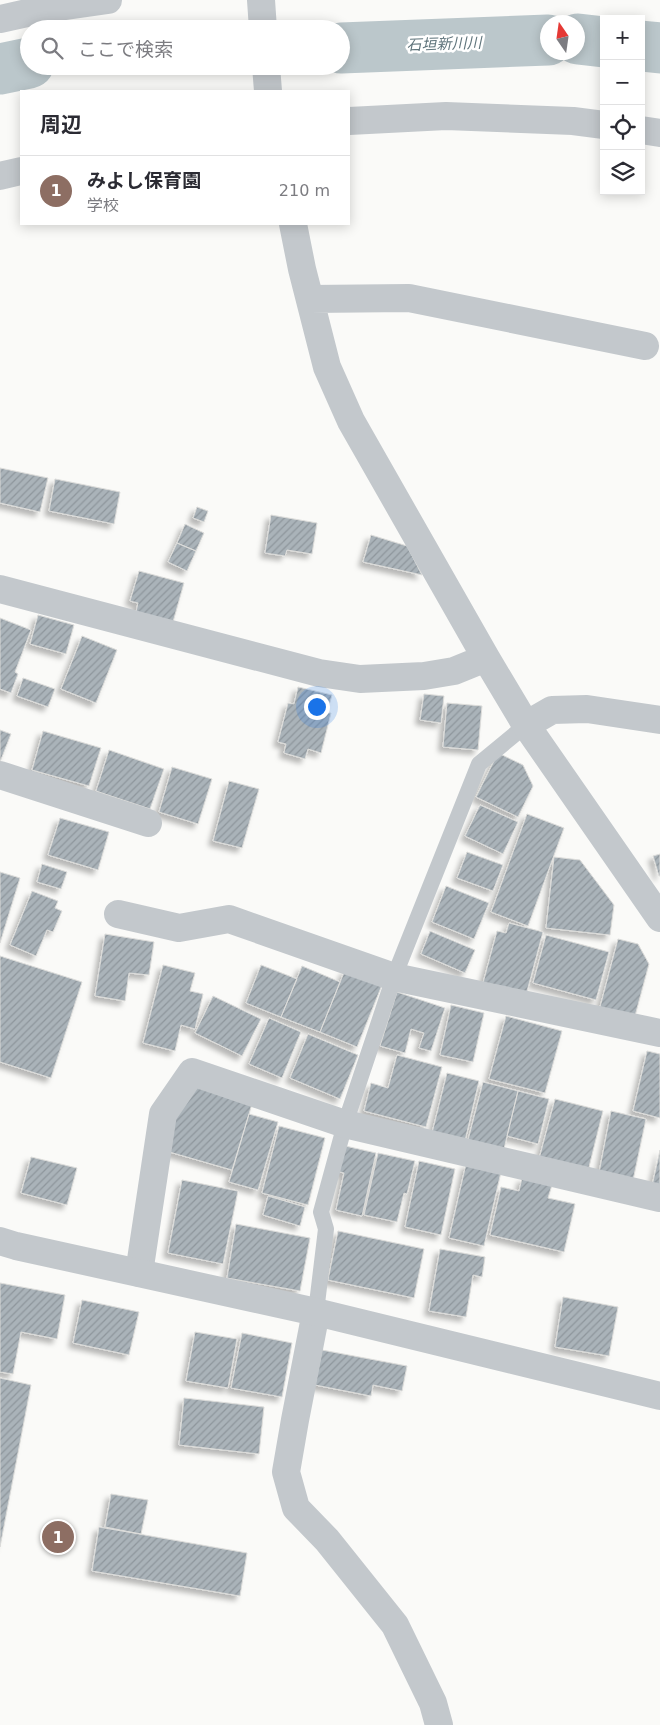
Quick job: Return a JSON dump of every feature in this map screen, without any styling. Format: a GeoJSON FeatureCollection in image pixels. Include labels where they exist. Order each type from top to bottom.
{"type":"FeatureCollection","features":[{"type":"Feature","properties":{"kind":"street"},"geometry":{"type":"LineString","coordinates":[[0,19],[45,9],[108,0]]}},
{"type":"Feature","properties":{"kind":"street"},"geometry":{"type":"LineString","coordinates":[[261,0],[262,20]]}},
{"type":"Feature","properties":{"kind":"street"},"geometry":{"type":"LineString","coordinates":[[267,75],[268,90]]}},
{"type":"Feature","properties":{"kind":"street"},"geometry":{"type":"LineString","coordinates":[[350,121],[446,116],[572,121],[600,124]]}},
{"type":"Feature","properties":{"kind":"street"},"geometry":{"type":"LineString","coordinates":[[645,131],[660,133]]}},
{"type":"Feature","properties":{"kind":"street"},"geometry":{"type":"LineString","coordinates":[[0,176],[20,172]]}},
{"type":"Feature","properties":{"kind":"street"},"geometry":{"type":"LineString","coordinates":[[293,225],[327,367],[352,421],[526,725],[660,918]]}},
{"type":"Feature","properties":{"kind":"street"},"geometry":{"type":"LineString","coordinates":[[310,300],[409,298],[645,346]]}},
{"type":"Feature","properties":{"kind":"street"},"geometry":{"type":"LineString","coordinates":[[0,589],[320,673],[352,678],[424,676],[454,671],[486,658]]}},
{"type":"Feature","properties":{"kind":"street"},"geometry":{"type":"LineString","coordinates":[[526,725],[552,710],[587,709],[660,720]]}},
{"type":"Feature","properties":{"kind":"street"},"geometry":{"type":"LineString","coordinates":[[0,775],[148,823]]}},
{"type":"Feature","properties":{"kind":"street"},"geometry":{"type":"LineString","coordinates":[[118,914],[179,928],[229,919],[394,977],[660,1033]]}},
{"type":"Feature","properties":{"kind":"street"},"geometry":{"type":"LineString","coordinates":[[139,1273],[163,1114],[192,1072],[345,1124],[660,1198]]}},
{"type":"Feature","properties":{"kind":"street"},"geometry":{"type":"LineString","coordinates":[[0,1241],[316,1312],[660,1396]]}},
{"type":"Feature","properties":{"kind":"street"},"geometry":{"type":"LineString","coordinates":[[316,1312],[286,1472],[296,1508],[327,1540],[395,1625],[433,1703],[439,1725]]}},
{"type":"Feature","properties":{"kind":"lane"},"geometry":{"type":"LineString","coordinates":[[316,1312],[326,1229],[321,1212],[345,1124],[394,977],[479,764],[526,725]]}},
{"type":"Feature","properties":{"kind":"building"},"geometry":{"type":"Polygon","coordinates":[[[0,468],[48,478],[40,512],[0,503],[0,468]]]}},
{"type":"Feature","properties":{"kind":"building"},"geometry":{"type":"Polygon","coordinates":[[[55,479],[120,492],[114,524],[49,511],[55,479]]]}},
{"type":"Feature","properties":{"kind":"building"},"geometry":{"type":"Polygon","coordinates":[[[197,507],[208,511],[204,522],[193,518],[197,507]]]}},
{"type":"Feature","properties":{"kind":"building"},"geometry":{"type":"Polygon","coordinates":[[[271,515],[317,523],[312,554],[287,550],[285,556],[265,553],[271,515]]]}},
{"type":"Feature","properties":{"kind":"building"},"geometry":{"type":"Polygon","coordinates":[[[185,524],[204,533],[196,551],[177,543],[185,524]]]}},
{"type":"Feature","properties":{"kind":"building"},"geometry":{"type":"Polygon","coordinates":[[[371,535],[407,546],[422,575],[363,562],[371,535]]]}},
{"type":"Feature","properties":{"kind":"building"},"geometry":{"type":"Polygon","coordinates":[[[177,543],[196,551],[187,571],[168,562],[177,543]]]}},
{"type":"Feature","properties":{"kind":"building"},"geometry":{"type":"Polygon","coordinates":[[[139,571],[184,583],[173,622],[136,612],[138,603],[130,601],[139,571]]]}},
{"type":"Feature","properties":{"kind":"building"},"geometry":{"type":"Polygon","coordinates":[[[38,615],[74,625],[66,654],[30,644],[38,615]]]}},
{"type":"Feature","properties":{"kind":"building"},"geometry":{"type":"Polygon","coordinates":[[[0,618],[31,630],[15,672],[18,674],[11,693],[0,689],[0,618]]]}},
{"type":"Feature","properties":{"kind":"building"},"geometry":{"type":"Polygon","coordinates":[[[82,636],[117,650],[96,703],[61,689],[82,636]]]}},
{"type":"Feature","properties":{"kind":"building"},"geometry":{"type":"Polygon","coordinates":[[[23,678],[55,689],[48,707],[17,696],[23,678]]]}},
{"type":"Feature","properties":{"kind":"building"},"geometry":{"type":"Polygon","coordinates":[[[298,687],[332,695],[327,713],[331,713],[321,753],[308,749],[305,759],[284,753],[286,744],[278,742],[288,703],[294,704],[298,687]]]}},
{"type":"Feature","properties":{"kind":"building"},"geometry":{"type":"Polygon","coordinates":[[[424,694],[444,696],[441,723],[420,720],[424,694]]]}},
{"type":"Feature","properties":{"kind":"building"},"geometry":{"type":"Polygon","coordinates":[[[447,703],[482,706],[478,750],[443,747],[447,703]]]}},
{"type":"Feature","properties":{"kind":"building"},"geometry":{"type":"Polygon","coordinates":[[[0,730],[11,734],[0,762],[0,730]]]}},
{"type":"Feature","properties":{"kind":"building"},"geometry":{"type":"Polygon","coordinates":[[[43,731],[101,748],[89,786],[32,770],[43,731]]]}},
{"type":"Feature","properties":{"kind":"building"},"geometry":{"type":"Polygon","coordinates":[[[109,750],[164,769],[150,809],[96,791],[109,750]]]}},
{"type":"Feature","properties":{"kind":"building"},"geometry":{"type":"Polygon","coordinates":[[[498,753],[523,765],[533,786],[518,817],[476,797],[498,753]]]}},
{"type":"Feature","properties":{"kind":"building"},"geometry":{"type":"Polygon","coordinates":[[[172,767],[212,779],[198,824],[159,812],[172,767]]]}},
{"type":"Feature","properties":{"kind":"building"},"geometry":{"type":"Polygon","coordinates":[[[229,781],[259,789],[242,848],[213,841],[229,781]]]}},
{"type":"Feature","properties":{"kind":"building"},"geometry":{"type":"Polygon","coordinates":[[[480,805],[518,822],[503,854],[465,836],[480,805]]]}},
{"type":"Feature","properties":{"kind":"building"},"geometry":{"type":"Polygon","coordinates":[[[527,814],[564,828],[528,926],[491,912],[527,814]]]}},
{"type":"Feature","properties":{"kind":"building"},"geometry":{"type":"Polygon","coordinates":[[[60,818],[109,832],[98,870],[48,855],[60,818]]]}},
{"type":"Feature","properties":{"kind":"building"},"geometry":{"type":"Polygon","coordinates":[[[467,852],[503,865],[493,891],[457,878],[467,852]]]}},
{"type":"Feature","properties":{"kind":"building"},"geometry":{"type":"Polygon","coordinates":[[[660,854],[660,876],[659,876],[653,856],[660,854]]]}},
{"type":"Feature","properties":{"kind":"building"},"geometry":{"type":"Polygon","coordinates":[[[554,857],[580,860],[614,905],[610,935],[546,928],[554,857]]]}},
{"type":"Feature","properties":{"kind":"building"},"geometry":{"type":"Polygon","coordinates":[[[42,864],[67,872],[61,889],[37,882],[42,864]]]}},
{"type":"Feature","properties":{"kind":"building"},"geometry":{"type":"Polygon","coordinates":[[[0,872],[20,878],[0,943],[0,872]]]}},
{"type":"Feature","properties":{"kind":"building"},"geometry":{"type":"Polygon","coordinates":[[[446,886],[489,903],[474,939],[432,922],[446,886]]]}},
{"type":"Feature","properties":{"kind":"building"},"geometry":{"type":"Polygon","coordinates":[[[32,891],[58,901],[55,908],[62,911],[53,932],[47,930],[36,956],[10,945],[32,891]]]}},
{"type":"Feature","properties":{"kind":"building"},"geometry":{"type":"Polygon","coordinates":[[[509,923],[543,932],[526,995],[483,983],[497,931],[506,933],[509,923]]]}},
{"type":"Feature","properties":{"kind":"building"},"geometry":{"type":"Polygon","coordinates":[[[430,931],[475,950],[465,973],[421,954],[430,931]]]}},
{"type":"Feature","properties":{"kind":"building"},"geometry":{"type":"Polygon","coordinates":[[[105,934],[154,942],[149,975],[129,973],[125,1001],[95,996],[105,934]]]}},
{"type":"Feature","properties":{"kind":"building"},"geometry":{"type":"Polygon","coordinates":[[[546,935],[609,952],[596,1000],[533,983],[546,935]]]}},
{"type":"Feature","properties":{"kind":"building"},"geometry":{"type":"Polygon","coordinates":[[[618,939],[638,944],[649,964],[635,1016],[600,1007],[618,939]]]}},
{"type":"Feature","properties":{"kind":"building"},"geometry":{"type":"Polygon","coordinates":[[[0,956],[82,982],[51,1078],[0,1062],[0,956]]]}},
{"type":"Feature","properties":{"kind":"building"},"geometry":{"type":"Polygon","coordinates":[[[163,965],[195,973],[190,991],[203,994],[195,1029],[181,1025],[175,1051],[143,1043],[163,965]]]}},
{"type":"Feature","properties":{"kind":"building"},"geometry":{"type":"Polygon","coordinates":[[[261,965],[297,979],[281,1017],[246,1003],[261,965]]]}},
{"type":"Feature","properties":{"kind":"building"},"geometry":{"type":"Polygon","coordinates":[[[302,966],[340,982],[320,1032],[281,1017],[302,966]]]}},
{"type":"Feature","properties":{"kind":"building"},"geometry":{"type":"Polygon","coordinates":[[[345,970],[382,985],[357,1047],[320,1032],[345,970]]]}},
{"type":"Feature","properties":{"kind":"building"},"geometry":{"type":"Polygon","coordinates":[[[397,992],[445,1008],[431,1051],[419,1048],[424,1033],[411,1029],[405,1053],[380,1046],[397,992]]]}},
{"type":"Feature","properties":{"kind":"building"},"geometry":{"type":"Polygon","coordinates":[[[213,996],[261,1019],[242,1056],[195,1033],[213,996]]]}},
{"type":"Feature","properties":{"kind":"building"},"geometry":{"type":"Polygon","coordinates":[[[451,1005],[484,1013],[473,1062],[440,1055],[451,1005]]]}},
{"type":"Feature","properties":{"kind":"building"},"geometry":{"type":"Polygon","coordinates":[[[506,1016],[562,1031],[545,1093],[489,1079],[506,1016]]]}},
{"type":"Feature","properties":{"kind":"building"},"geometry":{"type":"Polygon","coordinates":[[[269,1018],[301,1032],[282,1078],[249,1064],[269,1018]]]}},
{"type":"Feature","properties":{"kind":"building"},"geometry":{"type":"Polygon","coordinates":[[[308,1034],[358,1055],[340,1099],[290,1078],[308,1034]]]}},
{"type":"Feature","properties":{"kind":"building"},"geometry":{"type":"Polygon","coordinates":[[[647,1051],[660,1054],[660,1118],[633,1111],[647,1051]]]}},
{"type":"Feature","properties":{"kind":"building"},"geometry":{"type":"Polygon","coordinates":[[[397,1055],[442,1067],[426,1127],[364,1111],[371,1083],[388,1088],[397,1055]]]}},
{"type":"Feature","properties":{"kind":"building"},"geometry":{"type":"Polygon","coordinates":[[[447,1073],[479,1081],[464,1145],[431,1137],[447,1073]]]}},
{"type":"Feature","properties":{"kind":"building"},"geometry":{"type":"Polygon","coordinates":[[[483,1082],[518,1091],[503,1153],[467,1144],[483,1082]]]}},
{"type":"Feature","properties":{"kind":"building"},"geometry":{"type":"Polygon","coordinates":[[[186,1084],[252,1104],[232,1170],[166,1151],[186,1084]]]}},
{"type":"Feature","properties":{"kind":"building"},"geometry":{"type":"Polygon","coordinates":[[[518,1091],[549,1099],[538,1144],[507,1136],[518,1091]]]}},
{"type":"Feature","properties":{"kind":"building"},"geometry":{"type":"Polygon","coordinates":[[[555,1099],[603,1111],[588,1171],[539,1159],[555,1099]]]}},
{"type":"Feature","properties":{"kind":"building"},"geometry":{"type":"Polygon","coordinates":[[[611,1111],[646,1119],[632,1185],[598,1178],[611,1111]]]}},
{"type":"Feature","properties":{"kind":"building"},"geometry":{"type":"Polygon","coordinates":[[[249,1114],[278,1122],[258,1190],[229,1182],[249,1114]]]}},
{"type":"Feature","properties":{"kind":"building"},"geometry":{"type":"Polygon","coordinates":[[[279,1126],[325,1138],[308,1205],[262,1193],[279,1126]]]}},
{"type":"Feature","properties":{"kind":"building"},"geometry":{"type":"Polygon","coordinates":[[[341,1145],[376,1153],[362,1216],[336,1210],[344,1173],[336,1171],[341,1145]]]}},
{"type":"Feature","properties":{"kind":"building"},"geometry":{"type":"Polygon","coordinates":[[[660,1150],[660,1188],[652,1186],[660,1150]]]}},
{"type":"Feature","properties":{"kind":"building"},"geometry":{"type":"Polygon","coordinates":[[[378,1153],[415,1161],[407,1194],[404,1193],[397,1222],[364,1215],[378,1153]]]}},
{"type":"Feature","properties":{"kind":"building"},"geometry":{"type":"Polygon","coordinates":[[[31,1157],[77,1168],[67,1205],[21,1193],[31,1157]]]}},
{"type":"Feature","properties":{"kind":"building"},"geometry":{"type":"Polygon","coordinates":[[[419,1161],[455,1169],[441,1235],[405,1227],[419,1161]]]}},
{"type":"Feature","properties":{"kind":"building"},"geometry":{"type":"Polygon","coordinates":[[[466,1164],[501,1172],[484,1246],[449,1238],[466,1164]]]}},
{"type":"Feature","properties":{"kind":"building"},"geometry":{"type":"Polygon","coordinates":[[[522,1178],[552,1185],[548,1198],[575,1204],[564,1252],[490,1235],[501,1187],[519,1191],[522,1178]]]}},
{"type":"Feature","properties":{"kind":"building"},"geometry":{"type":"Polygon","coordinates":[[[182,1180],[238,1191],[223,1264],[168,1253],[182,1180]]]}},
{"type":"Feature","properties":{"kind":"building"},"geometry":{"type":"Polygon","coordinates":[[[268,1196],[305,1207],[300,1226],[263,1215],[268,1196]]]}},
{"type":"Feature","properties":{"kind":"building"},"geometry":{"type":"Polygon","coordinates":[[[236,1224],[310,1238],[300,1291],[227,1278],[236,1224]]]}},
{"type":"Feature","properties":{"kind":"building"},"geometry":{"type":"Polygon","coordinates":[[[338,1231],[424,1249],[414,1298],[328,1280],[338,1231]]]}},
{"type":"Feature","properties":{"kind":"building"},"geometry":{"type":"Polygon","coordinates":[[[440,1249],[485,1257],[482,1277],[473,1275],[466,1317],[429,1311],[440,1249]]]}},
{"type":"Feature","properties":{"kind":"building"},"geometry":{"type":"Polygon","coordinates":[[[0,1283],[65,1295],[57,1339],[21,1332],[13,1374],[0,1372],[0,1283]]]}},
{"type":"Feature","properties":{"kind":"building"},"geometry":{"type":"Polygon","coordinates":[[[563,1297],[618,1307],[609,1356],[555,1347],[563,1297]]]}},
{"type":"Feature","properties":{"kind":"building"},"geometry":{"type":"Polygon","coordinates":[[[82,1300],[139,1312],[129,1355],[73,1343],[82,1300]]]}},
{"type":"Feature","properties":{"kind":"building"},"geometry":{"type":"Polygon","coordinates":[[[195,1332],[237,1339],[228,1388],[186,1381],[195,1332]]]}},
{"type":"Feature","properties":{"kind":"building"},"geometry":{"type":"Polygon","coordinates":[[[242,1333],[292,1343],[282,1397],[231,1388],[242,1333]]]}},
{"type":"Feature","properties":{"kind":"building"},"geometry":{"type":"Polygon","coordinates":[[[322,1350],[407,1366],[402,1391],[373,1385],[371,1396],[315,1385],[322,1350]]]}},
{"type":"Feature","properties":{"kind":"building"},"geometry":{"type":"Polygon","coordinates":[[[0,1378],[31,1385],[0,1547],[0,1378]]]}},
{"type":"Feature","properties":{"kind":"building"},"geometry":{"type":"Polygon","coordinates":[[[184,1398],[264,1407],[259,1454],[179,1445],[184,1398]]]}},
{"type":"Feature","properties":{"kind":"building"},"geometry":{"type":"Polygon","coordinates":[[[111,1494],[148,1500],[141,1534],[105,1527],[111,1494]]]}},
{"type":"Feature","properties":{"kind":"building"},"geometry":{"type":"Polygon","coordinates":[[[99,1527],[247,1553],[240,1596],[92,1571],[99,1527]]]}},
{"type":"Feature","properties":{"kind":"waterway","name":"石垣新川川"},"geometry":{"type":"LineString","coordinates":[[350,48],[540,40]]}},
{"type":"Feature","properties":{"kind":"waterway","name":"石垣新川川"},"geometry":{"type":"LineString","coordinates":[[585,40],[600,42]]}},
{"type":"Feature","properties":{"kind":"waterway","name":"石垣新川川"},"geometry":{"type":"LineString","coordinates":[[645,46],[660,48]]}},
{"type":"Feature","properties":{"kind":"waterway","name":"石垣新川川"},"geometry":{"type":"LineString","coordinates":[[0,69],[20,65]]}},
{"type":"Feature","properties":{"kind":"place","name":"みよし保育園"},"geometry":{"type":"Point","coordinates":[58,1537]}}]}
